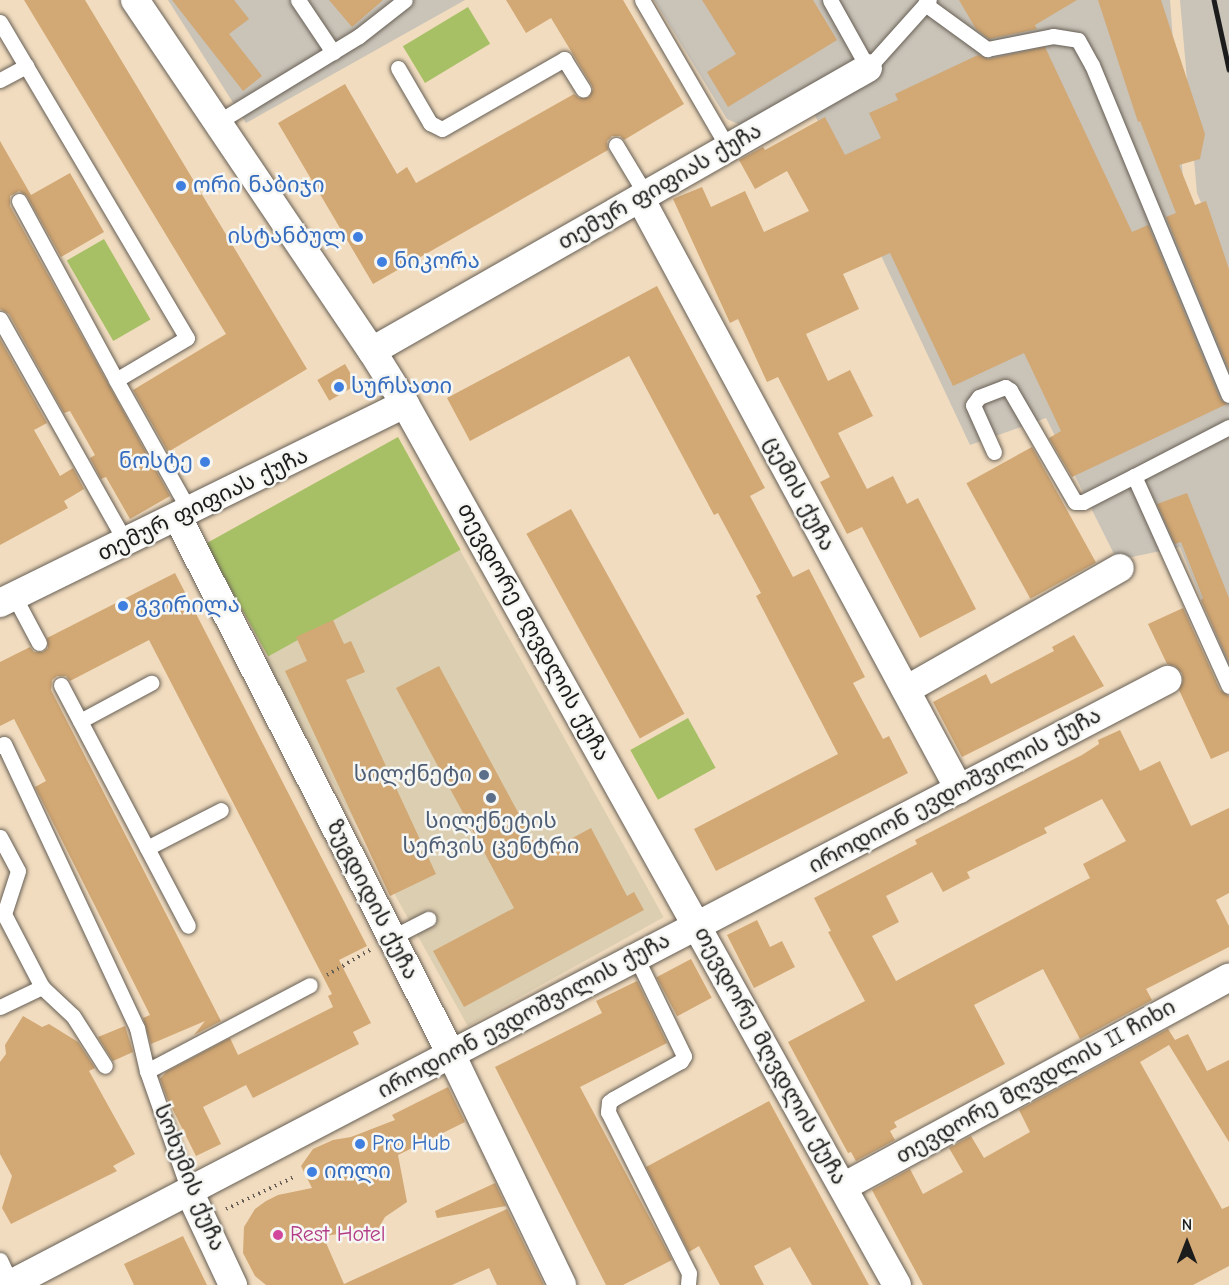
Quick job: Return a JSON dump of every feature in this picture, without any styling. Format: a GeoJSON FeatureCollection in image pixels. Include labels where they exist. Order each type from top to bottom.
{"type":"FeatureCollection","features":[{"type":"Feature","properties":{"kind":"street","name":"თევდორე მღვდლის ქუჩა"},"geometry":{"type":"LineString","coordinates":[[135,0],[372,351],[405,404],[897,1285]]}},
{"type":"Feature","properties":{"kind":"street","name":"თემურ ფიფიას ქუჩა"},"geometry":{"type":"LineString","coordinates":[[372,351],[868,68]]}},
{"type":"Feature","properties":{"kind":"street","name":"ცემის ქუჩა"},"geometry":{"type":"LineString","coordinates":[[643,196],[959,789]]}},
{"type":"Feature","properties":{"kind":"street","name":"თემურ ფიფიას ქუჩა"},"geometry":{"type":"LineString","coordinates":[[7,600],[184,515],[405,404]]}},
{"type":"Feature","properties":{"kind":"street","name":"ზუგდიდის ქუჩა"},"geometry":{"type":"LineString","coordinates":[[184,515],[391,938],[451,1054],[562,1285]]}},
{"type":"Feature","properties":{"kind":"street"},"geometry":{"type":"LineString","coordinates":[[906,690],[1120,568]]}},
{"type":"Feature","properties":{"kind":"street","name":"იროდიონ ევდოშვილის ქუჩა"},"geometry":{"type":"LineString","coordinates":[[7,1276],[189,1191],[1167,680]]}},
{"type":"Feature","properties":{"kind":"street","name":"თევდორე მღვდლის II ჩიხი"},"geometry":{"type":"LineString","coordinates":[[843,1187],[1229,977]]}},
{"type":"Feature","properties":{"kind":"street","name":"სოხუმის ქუჩა"},"geometry":{"type":"LineString","coordinates":[[189,1191],[233,1285]]}},
{"type":"Feature","properties":{"kind":"lane"},"geometry":{"type":"LineString","coordinates":[[298,0],[333,52]]}},
{"type":"Feature","properties":{"kind":"lane"},"geometry":{"type":"LineString","coordinates":[[218,122],[359,36],[405,0]]}},
{"type":"Feature","properties":{"kind":"lane"},"geometry":{"type":"LineString","coordinates":[[642,0],[728,148]]}},
{"type":"Feature","properties":{"kind":"lane"},"geometry":{"type":"LineString","coordinates":[[830,0],[868,68]]}},
{"type":"Feature","properties":{"kind":"lane"},"geometry":{"type":"LineString","coordinates":[[927,2],[987,50],[1053,36],[1078,40],[1092,65],[1229,395]]}},
{"type":"Feature","properties":{"kind":"lane","name":"თემურ ფიფიას ქუჩა"},"geometry":{"type":"LineString","coordinates":[[868,68],[927,2]]}},
{"type":"Feature","properties":{"kind":"lane"},"geometry":{"type":"LineString","coordinates":[[0,22],[188,338],[116,380]]}},
{"type":"Feature","properties":{"kind":"lane"},"geometry":{"type":"LineString","coordinates":[[398,68],[430,123],[442,129],[564,59],[582,89]]}},
{"type":"Feature","properties":{"kind":"lane"},"geometry":{"type":"LineString","coordinates":[[0,80],[26,66]]}},
{"type":"Feature","properties":{"kind":"lane"},"geometry":{"type":"LineString","coordinates":[[616,145],[643,196]]}},
{"type":"Feature","properties":{"kind":"lane"},"geometry":{"type":"LineString","coordinates":[[19,201],[116,380],[184,515]]}},
{"type":"Feature","properties":{"kind":"lane"},"geometry":{"type":"LineString","coordinates":[[0,319],[126,543]]}},
{"type":"Feature","properties":{"kind":"lane"},"geometry":{"type":"LineString","coordinates":[[994,452],[973,405],[979,397],[1005,387],[1010,390],[1075,502],[1083,502],[1229,427]]}},
{"type":"Feature","properties":{"kind":"lane"},"geometry":{"type":"LineString","coordinates":[[1134,476],[1229,686]]}},
{"type":"Feature","properties":{"kind":"lane"},"geometry":{"type":"LineString","coordinates":[[7,600],[39,643]]}},
{"type":"Feature","properties":{"kind":"lane"},"geometry":{"type":"LineString","coordinates":[[80,721],[151,683]]}},
{"type":"Feature","properties":{"kind":"lane"},"geometry":{"type":"LineString","coordinates":[[61,685],[188,926]]}},
{"type":"Feature","properties":{"kind":"lane","name":"სოხუმის ქუჩა"},"geometry":{"type":"LineString","coordinates":[[0,746],[4,744],[136,1028],[147,1071],[189,1191]]}},
{"type":"Feature","properties":{"kind":"lane"},"geometry":{"type":"LineString","coordinates":[[147,848],[221,810]]}},
{"type":"Feature","properties":{"kind":"lane"},"geometry":{"type":"LineString","coordinates":[[0,837],[18,871],[4,914],[42,987],[74,1016],[105,1066]]}},
{"type":"Feature","properties":{"kind":"lane"},"geometry":{"type":"LineString","coordinates":[[391,938],[428,919]]}},
{"type":"Feature","properties":{"kind":"lane"},"geometry":{"type":"LineString","coordinates":[[636,957],[684,1056],[681,1061],[613,1099],[609,1102],[608,1112],[689,1274],[688,1285]]}},
{"type":"Feature","properties":{"kind":"lane"},"geometry":{"type":"LineString","coordinates":[[147,1071],[310,985]]}},
{"type":"Feature","properties":{"kind":"lane"},"geometry":{"type":"LineString","coordinates":[[0,1007],[42,987]]}},
{"type":"Feature","properties":{"kind":"path"},"geometry":{"type":"LineString","coordinates":[[310,985],[391,938]]}},
{"type":"Feature","properties":{"kind":"path"},"geometry":{"type":"LineString","coordinates":[[224,1209],[296,1176]]}},
{"type":"Feature","properties":{"kind":"shaded area"},"geometry":{"type":"Polygon","coordinates":[[[168,0],[465,0],[246,123],[168,0]]]}},
{"type":"Feature","properties":{"kind":"shaded area"},"geometry":{"type":"Polygon","coordinates":[[[654,0],[1170,0],[1183,179],[1229,288],[1229,667],[1180,547],[1117,560],[1046,418],[970,445],[814,113],[769,138],[727,119],[654,0]]]}},
{"type":"Feature","properties":{"kind":"shaded area"},"geometry":{"type":"Polygon","coordinates":[[[1180,0],[1229,0],[1229,269],[1197,193],[1180,0]]]}},
{"type":"Feature","properties":{"kind":"shaded area"},"geometry":{"type":"Polygon","coordinates":[[[460,550],[664,917],[468,1026],[264,659],[460,550]]]}},
{"type":"Feature","properties":{"kind":"green space"},"geometry":{"type":"Polygon","coordinates":[[[468,7],[490,44],[425,83],[403,46],[468,7]]]}},
{"type":"Feature","properties":{"kind":"green space"},"geometry":{"type":"Polygon","coordinates":[[[104,239],[150,320],[113,341],[67,260],[104,239]]]}},
{"type":"Feature","properties":{"kind":"green space"},"geometry":{"type":"Polygon","coordinates":[[[398,437],[461,550],[268,656],[206,544],[398,437]]]}},
{"type":"Feature","properties":{"kind":"green space"},"geometry":{"type":"Polygon","coordinates":[[[688,718],[716,768],[658,800],[630,750],[688,718]]]}},
{"type":"Feature","properties":{"kind":"building"},"geometry":{"type":"Polygon","coordinates":[[[24,0],[85,0],[307,369],[168,452],[133,390],[226,334],[24,0]]]}},
{"type":"Feature","properties":{"kind":"building"},"geometry":{"type":"Polygon","coordinates":[[[172,0],[234,0],[249,19],[229,34],[262,76],[243,91],[172,0]]]}},
{"type":"Feature","properties":{"kind":"building"},"geometry":{"type":"Polygon","coordinates":[[[329,0],[383,0],[352,27],[329,0]]]}},
{"type":"Feature","properties":{"kind":"building"},"geometry":{"type":"Polygon","coordinates":[[[506,0],[623,0],[684,104],[624,140],[620,136],[612,136],[607,141],[608,150],[373,284],[278,123],[345,84],[397,174],[407,167],[416,183],[574,94],[579,98],[589,97],[593,89],[591,84],[551,18],[526,33],[506,0]]]}},
{"type":"Feature","properties":{"kind":"building"},"geometry":{"type":"Polygon","coordinates":[[[702,0],[813,0],[837,40],[728,107],[707,72],[736,54],[702,0]]]}},
{"type":"Feature","properties":{"kind":"building"},"geometry":{"type":"Polygon","coordinates":[[[959,0],[1077,0],[1035,25],[1037,29],[989,39],[976,29],[959,0]]]}},
{"type":"Feature","properties":{"kind":"building"},"geometry":{"type":"Polygon","coordinates":[[[1098,0],[1161,0],[1205,134],[1200,159],[1179,165],[1195,205],[1206,201],[1229,269],[1229,370],[1166,217],[1176,213],[1140,121],[1138,122],[1098,0]]]}},
{"type":"Feature","properties":{"kind":"building"},"geometry":{"type":"Polygon","coordinates":[[[1045,47],[1132,232],[1148,225],[1220,399],[1227,404],[1072,477],[1049,438],[1061,431],[1024,353],[953,386],[890,253],[843,274],[859,309],[806,334],[828,381],[850,370],[873,416],[838,433],[867,489],[893,476],[907,504],[918,498],[976,609],[920,638],[862,527],[847,534],[820,482],[830,477],[778,377],[767,382],[738,319],[730,323],[673,199],[702,187],[711,207],[745,191],[764,232],[809,211],[787,171],[755,189],[739,160],[763,147],[765,150],[825,117],[845,155],[881,138],[869,113],[898,100],[895,94],[978,55],[989,59],[1045,47]]]}},
{"type":"Feature","properties":{"kind":"building"},"geometry":{"type":"Polygon","coordinates":[[[0,141],[31,195],[70,173],[104,232],[61,257],[27,196],[19,191],[10,196],[10,206],[170,496],[130,519],[106,477],[101,479],[90,458],[95,455],[70,411],[64,413],[9,314],[0,309],[0,141]]]}},
{"type":"Feature","properties":{"kind":"building"},"geometry":{"type":"Polygon","coordinates":[[[657,286],[765,488],[750,496],[793,577],[809,569],[865,677],[853,683],[883,739],[889,736],[908,773],[716,871],[694,829],[838,754],[756,596],[761,593],[718,513],[714,515],[629,356],[470,441],[447,398],[657,286]]]}},
{"type":"Feature","properties":{"kind":"building"},"geometry":{"type":"Polygon","coordinates":[[[0,339],[47,423],[34,430],[60,476],[73,468],[84,489],[64,501],[68,508],[0,545],[0,339]]]}},
{"type":"Feature","properties":{"kind":"building"},"geometry":{"type":"Polygon","coordinates":[[[345,364],[357,385],[329,401],[317,380],[345,364]]]}},
{"type":"Feature","properties":{"kind":"building"},"geometry":{"type":"Polygon","coordinates":[[[1032,447],[1096,562],[1030,599],[966,483],[1032,447]]]}},
{"type":"Feature","properties":{"kind":"building"},"geometry":{"type":"Polygon","coordinates":[[[1187,493],[1229,598],[1229,662],[1201,600],[1203,598],[1181,542],[1175,544],[1157,504],[1187,493]]]}},
{"type":"Feature","properties":{"kind":"building"},"geometry":{"type":"Polygon","coordinates":[[[571,509],[684,714],[640,738],[526,534],[571,509]]]}},
{"type":"Feature","properties":{"kind":"building"},"geometry":{"type":"Polygon","coordinates":[[[175,573],[367,946],[339,960],[371,1023],[353,1032],[359,1044],[253,1098],[246,1085],[203,1107],[221,1144],[196,1156],[160,1079],[166,1072],[230,1038],[238,1055],[333,1007],[328,996],[332,994],[149,640],[70,681],[66,676],[57,676],[52,680],[51,690],[221,1021],[194,1035],[205,1021],[151,1044],[143,1018],[150,1015],[35,787],[46,781],[14,719],[0,726],[0,662],[30,647],[34,652],[43,652],[48,648],[47,638],[175,573]]]}},
{"type":"Feature","properties":{"kind":"building"},"geometry":{"type":"Polygon","coordinates":[[[1183,608],[1220,690],[1229,696],[1229,751],[1211,759],[1179,690],[1183,681],[1182,673],[1175,666],[1167,664],[1148,624],[1183,608]]]}},
{"type":"Feature","properties":{"kind":"building"},"geometry":{"type":"Polygon","coordinates":[[[333,620],[344,644],[351,641],[365,672],[346,680],[436,874],[390,896],[285,671],[307,661],[296,637],[333,620]]]}},
{"type":"Feature","properties":{"kind":"building"},"geometry":{"type":"Polygon","coordinates":[[[1074,635],[1104,686],[962,757],[933,702],[986,674],[991,684],[1054,651],[1052,647],[1074,635]]]}},
{"type":"Feature","properties":{"kind":"building"},"geometry":{"type":"Polygon","coordinates":[[[439,666],[541,855],[591,828],[627,896],[634,892],[644,910],[464,1007],[433,951],[514,908],[396,688],[439,666]]]}},
{"type":"Feature","properties":{"kind":"building"},"geometry":{"type":"Polygon","coordinates":[[[1120,730],[1140,771],[1160,761],[1191,826],[1229,808],[1229,893],[1216,900],[1229,926],[1229,947],[1146,989],[1152,1000],[1080,1039],[1043,969],[974,1005],[1005,1064],[894,1122],[897,1127],[890,1131],[895,1140],[856,1161],[851,1152],[848,1153],[788,1042],[865,1001],[828,932],[831,931],[814,898],[917,844],[915,840],[1082,755],[1099,744],[1098,740],[1120,730]],[[1102,799],[1044,828],[1047,833],[967,872],[970,878],[943,892],[932,872],[886,896],[899,922],[872,936],[896,981],[1090,878],[1083,864],[1126,841],[1102,799]]]}},
{"type":"Feature","properties":{"kind":"building"},"geometry":{"type":"Polygon","coordinates":[[[757,920],[770,947],[782,941],[795,967],[754,988],[727,935],[757,920]]]}},
{"type":"Feature","properties":{"kind":"building"},"geometry":{"type":"Polygon","coordinates":[[[691,959],[712,998],[677,1016],[657,977],[691,959]]]}},
{"type":"Feature","properties":{"kind":"building"},"geometry":{"type":"Polygon","coordinates":[[[637,981],[667,1043],[580,1087],[672,1260],[623,1285],[606,1285],[495,1067],[602,1013],[596,1001],[637,981]]]}},
{"type":"Feature","properties":{"kind":"building"},"geometry":{"type":"Polygon","coordinates":[[[23,1016],[42,1027],[49,1024],[78,1042],[95,1068],[89,1071],[135,1154],[113,1166],[117,1171],[11,1224],[2,1208],[12,1176],[0,1154],[0,1062],[6,1054],[5,1045],[23,1016]]]}},
{"type":"Feature","properties":{"kind":"building"},"geometry":{"type":"Polygon","coordinates":[[[125,1026],[133,1052],[113,1061],[98,1037],[125,1026]]]}},
{"type":"Feature","properties":{"kind":"building"},"geometry":{"type":"Polygon","coordinates":[[[1168,1029],[1175,1040],[1188,1034],[1207,1071],[1229,1060],[1229,1142],[1169,1045],[1140,1062],[1222,1209],[1229,1206],[1229,1266],[1193,1285],[923,1285],[872,1190],[910,1169],[923,1194],[963,1172],[949,1148],[971,1136],[984,1158],[1030,1132],[1019,1110],[1168,1029]]]}},
{"type":"Feature","properties":{"kind":"building"},"geometry":{"type":"Polygon","coordinates":[[[448,1087],[465,1122],[398,1155],[407,1202],[385,1217],[378,1229],[323,1236],[344,1284],[507,1209],[544,1285],[497,1285],[489,1268],[452,1285],[266,1285],[255,1276],[243,1253],[244,1227],[255,1209],[266,1201],[278,1195],[312,1188],[301,1166],[313,1149],[333,1140],[351,1137],[395,1120],[392,1115],[448,1087]]]}},
{"type":"Feature","properties":{"kind":"building"},"geometry":{"type":"Polygon","coordinates":[[[769,1101],[869,1285],[812,1285],[790,1247],[754,1266],[764,1285],[720,1285],[699,1246],[689,1252],[646,1167],[769,1101]]]}},
{"type":"Feature","properties":{"kind":"building"},"geometry":{"type":"Polygon","coordinates":[[[495,1183],[506,1206],[437,1218],[435,1211],[495,1183]]]}},
{"type":"Feature","properties":{"kind":"building"},"geometry":{"type":"Polygon","coordinates":[[[183,1236],[207,1285],[134,1285],[124,1264],[183,1236]]]}},
{"type":"Feature","properties":{"kind":"railway"},"geometry":{"type":"LineString","coordinates":[[1214,0],[1229,69]]}},
{"type":"Feature","properties":{"kind":"place","name":"ორი ნაბიჯი"},"geometry":{"type":"Point","coordinates":[181,186]}},
{"type":"Feature","properties":{"kind":"place","name":"ისტანბულ"},"geometry":{"type":"Point","coordinates":[358,237]}},
{"type":"Feature","properties":{"kind":"place","name":"ნიკორა"},"geometry":{"type":"Point","coordinates":[382,262]}},
{"type":"Feature","properties":{"kind":"place","name":"სურსათი"},"geometry":{"type":"Point","coordinates":[339,387]}},
{"type":"Feature","properties":{"kind":"place","name":"ნოსტე"},"geometry":{"type":"Point","coordinates":[205,462]}},
{"type":"Feature","properties":{"kind":"place","name":"გვირილა"},"geometry":{"type":"Point","coordinates":[123,606]}},
{"type":"Feature","properties":{"kind":"place","name":"სილქნეტი"},"geometry":{"type":"Point","coordinates":[484,775]}},
{"type":"Feature","properties":{"kind":"place","name":"სილქნეტის სერვის ცენტრი"},"geometry":{"type":"Point","coordinates":[491,798]}},
{"type":"Feature","properties":{"kind":"place","name":"Pro Hub"},"geometry":{"type":"Point","coordinates":[360,1144]}},
{"type":"Feature","properties":{"kind":"place","name":"იოლი"},"geometry":{"type":"Point","coordinates":[312,1172]}},
{"type":"Feature","properties":{"kind":"place","name":"Rest Hotel"},"geometry":{"type":"Point","coordinates":[278,1235]}}]}
